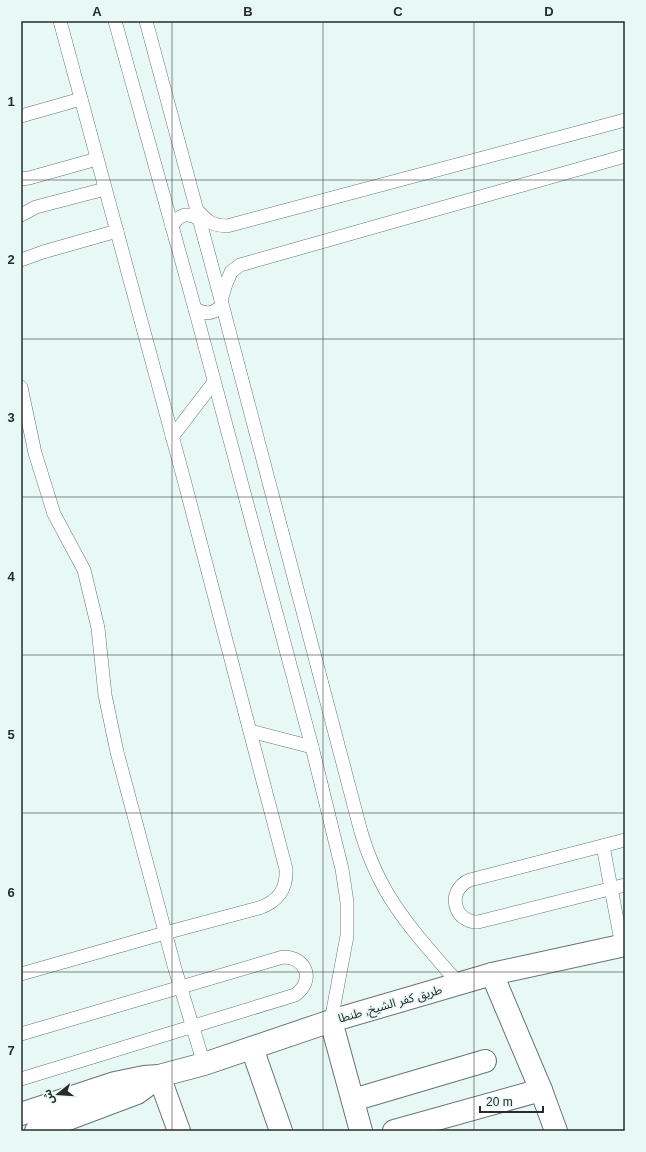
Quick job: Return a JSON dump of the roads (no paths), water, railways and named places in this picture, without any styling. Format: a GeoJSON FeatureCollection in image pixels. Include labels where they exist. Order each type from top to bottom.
{"type":"FeatureCollection","features":[{"type":"Feature","properties":{"kind":"main road","name":"طريق كفر الشيخ, طنطا"},"geometry":{"type":"LineString","coordinates":[[21,1114],[115,1083],[159,1076],[204,1064],[331,1021],[492,974],[624,949]]}},
{"type":"Feature","properties":{"kind":"main road"},"geometry":{"type":"LineString","coordinates":[[492,974],[556,1131]]}},
{"type":"Feature","properties":{"kind":"main road"},"geometry":{"type":"LineString","coordinates":[[331,1021],[361,1131]]}},
{"type":"Feature","properties":{"kind":"main road"},"geometry":{"type":"LineString","coordinates":[[252,1048],[281,1131]]}},
{"type":"Feature","properties":{"kind":"main road"},"geometry":{"type":"LineString","coordinates":[[353,1100],[485,1061]]}},
{"type":"Feature","properties":{"kind":"main road","name":"طريق كفر الشيخ, طنطا"},"geometry":{"type":"LineString","coordinates":[[36,1131],[136,1093],[149,1085],[159,1076]]}},
{"type":"Feature","properties":{"kind":"main road"},"geometry":{"type":"LineString","coordinates":[[159,1076],[179,1131]]}},
{"type":"Feature","properties":{"kind":"main road"},"geometry":{"type":"LineString","coordinates":[[394,1131],[540,1090]]}},
{"type":"Feature","properties":{"kind":"lane"},"geometry":{"type":"LineString","coordinates":[[21,974],[268,905],[280,894],[286,877],[286,868],[250,731],[60,21]]}},
{"type":"Feature","properties":{"kind":"lane"},"geometry":{"type":"LineString","coordinates":[[115,21],[195,309],[312,747],[342,869],[347,902],[347,936],[331,1021]]}},
{"type":"Feature","properties":{"kind":"lane"},"geometry":{"type":"LineString","coordinates":[[146,21],[222,302],[367,852],[385,890],[397,908],[459,984]]}},
{"type":"Feature","properties":{"kind":"lane"},"geometry":{"type":"LineString","coordinates":[[21,116],[81,99]]}},
{"type":"Feature","properties":{"kind":"lane"},"geometry":{"type":"LineString","coordinates":[[198,214],[208,222],[226,226],[625,120]]}},
{"type":"Feature","properties":{"kind":"lane"},"geometry":{"type":"LineString","coordinates":[[195,309],[207,313],[218,309],[222,302],[226,284],[231,272],[240,265],[625,156]]}},
{"type":"Feature","properties":{"kind":"lane"},"geometry":{"type":"LineString","coordinates":[[21,179],[97,159]]}},
{"type":"Feature","properties":{"kind":"lane"},"geometry":{"type":"LineString","coordinates":[[21,215],[36,207],[106,189]]}},
{"type":"Feature","properties":{"kind":"lane"},"geometry":{"type":"LineString","coordinates":[[172,227],[180,216],[194,216],[198,214]]}},
{"type":"Feature","properties":{"kind":"lane"},"geometry":{"type":"LineString","coordinates":[[21,260],[36,254],[117,231]]}},
{"type":"Feature","properties":{"kind":"lane"},"geometry":{"type":"LineString","coordinates":[[172,437],[214,382]]}},
{"type":"Feature","properties":{"kind":"lane"},"geometry":{"type":"LineString","coordinates":[[21,387],[35,453],[54,514],[84,570],[98,628],[105,695],[117,752],[165,934],[204,1064]]}},
{"type":"Feature","properties":{"kind":"lane"},"geometry":{"type":"LineString","coordinates":[[250,731],[312,747]]}},
{"type":"Feature","properties":{"kind":"lane"},"geometry":{"type":"LineString","coordinates":[[625,840],[470,880],[462,884],[457,891],[455,900],[456,909],[469,921],[478,922],[625,885]]}},
{"type":"Feature","properties":{"kind":"lane"},"geometry":{"type":"LineString","coordinates":[[603,846],[624,949]]}},
{"type":"Feature","properties":{"kind":"lane"},"geometry":{"type":"LineString","coordinates":[[21,1034],[283,958],[290,957],[297,960],[303,965],[306,971],[307,979],[305,986],[295,995],[21,1079]]}}]}
